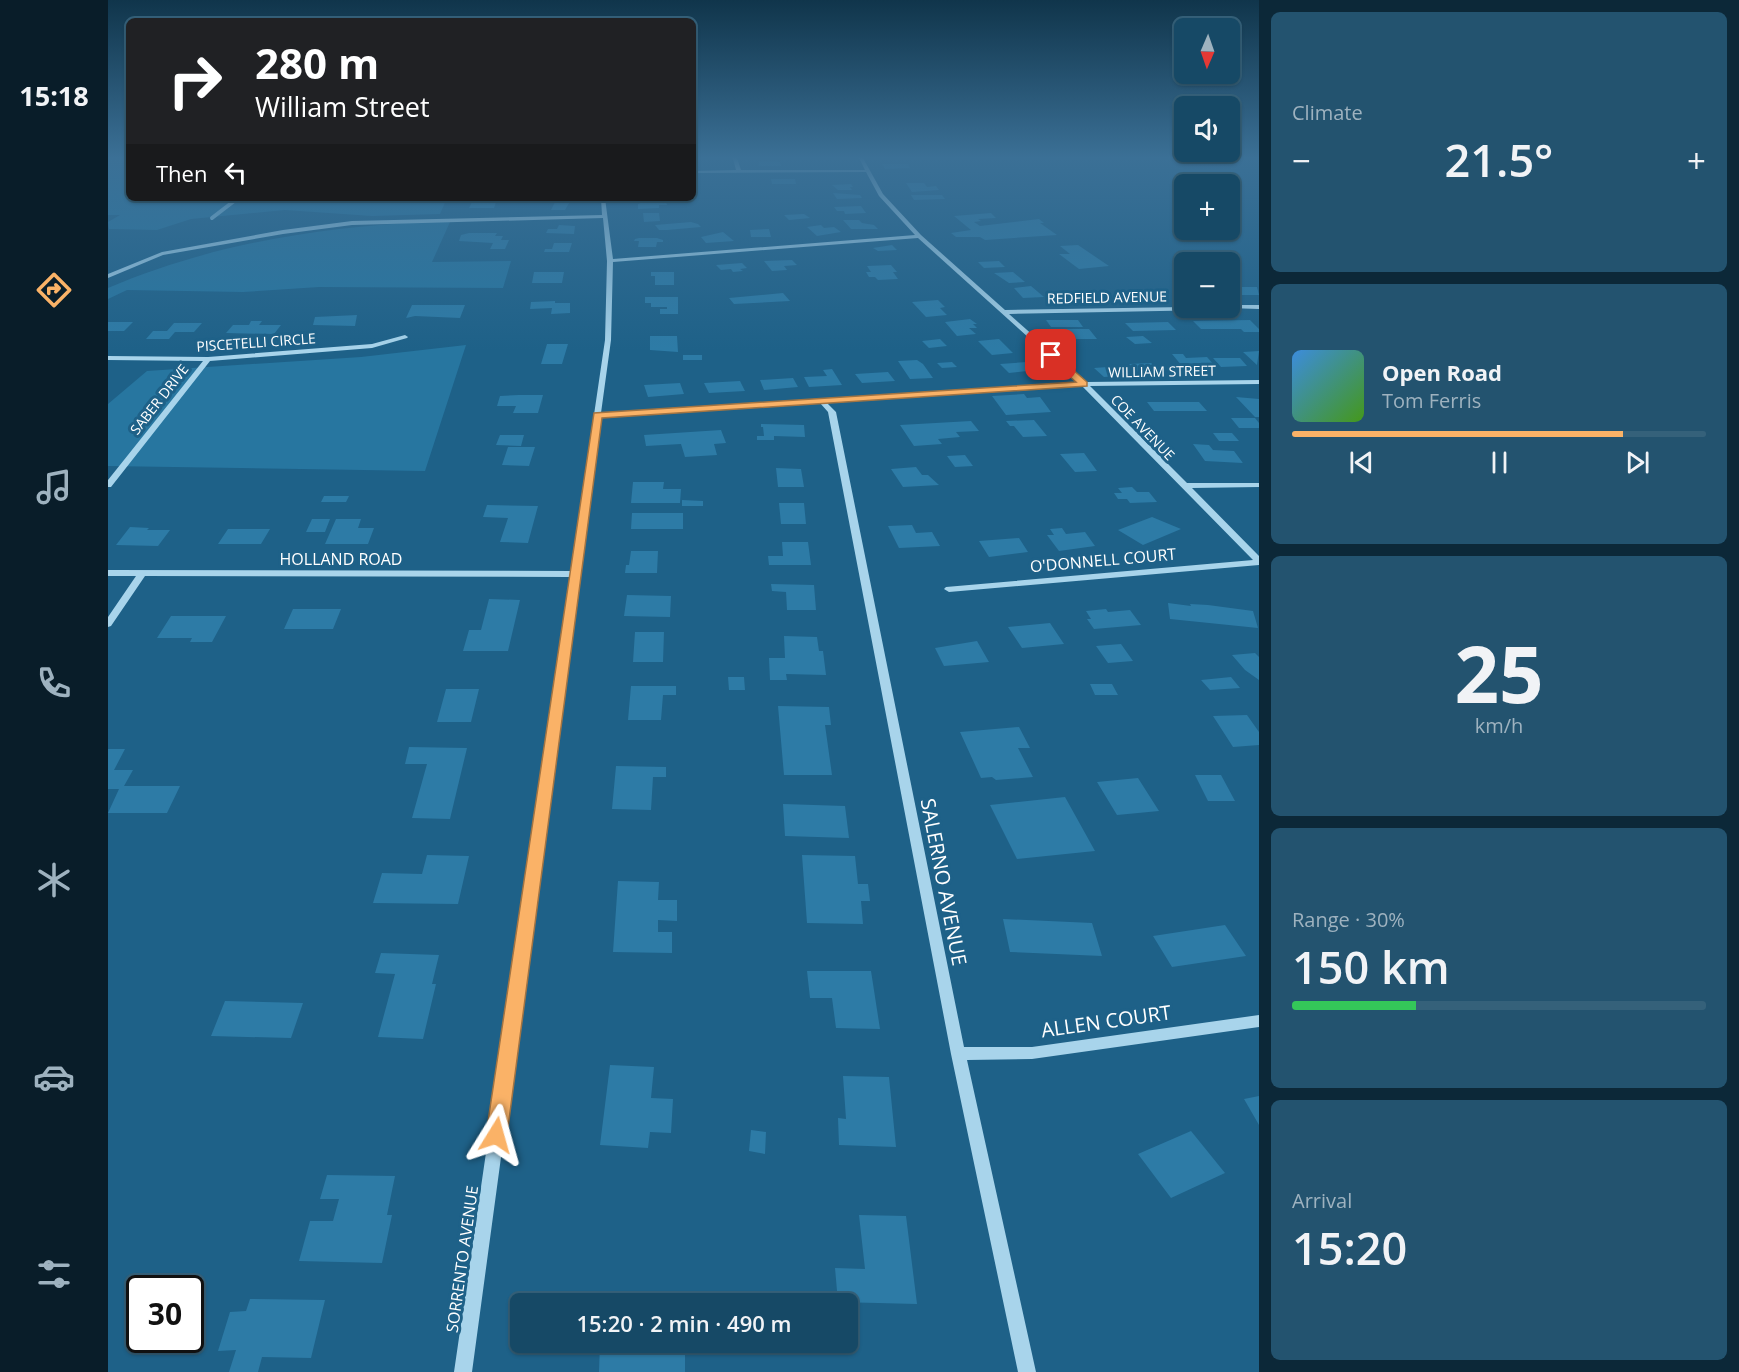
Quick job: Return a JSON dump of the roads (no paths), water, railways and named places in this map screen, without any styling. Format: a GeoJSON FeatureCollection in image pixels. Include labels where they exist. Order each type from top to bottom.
{"type":"FeatureCollection","features":[{"type":"Feature","properties":{"kind":"street"},"geometry":{"type":"LineString","coordinates":[[108,276],[162,254],[329,226],[373,222]]}},
{"type":"Feature","properties":{"kind":"street","name":"SORRENTO AVENUE"},"geometry":{"type":"LineString","coordinates":[[463,1372],[609,330],[610,261],[605,222]]}},
{"type":"Feature","properties":{"kind":"street","name":"COE AVENUE"},"geometry":{"type":"LineString","coordinates":[[906,222],[1002,312],[1084,384],[1259,562]]}},
{"type":"Feature","properties":{"kind":"street"},"geometry":{"type":"LineString","coordinates":[[610,261],[919,236]]}},
{"type":"Feature","properties":{"kind":"street"},"geometry":{"type":"LineString","coordinates":[[1240,307],[1259,307]]}},
{"type":"Feature","properties":{"kind":"street","name":"REDFIELD AVENUE"},"geometry":{"type":"LineString","coordinates":[[1002,312],[1174,309]]}},
{"type":"Feature","properties":{"kind":"street","name":"PISCETELLI CIRCLE"},"geometry":{"type":"LineString","coordinates":[[108,358],[208,359],[372,346],[405,337]]}},
{"type":"Feature","properties":{"kind":"street","name":"SABER DRIVE"},"geometry":{"type":"LineString","coordinates":[[108,485],[208,359]]}},
{"type":"Feature","properties":{"kind":"street","name":"WILLIAM STREET"},"geometry":{"type":"LineString","coordinates":[[598,416],[1084,384],[1259,382]]}},
{"type":"Feature","properties":{"kind":"street","name":"SALERNO AVENUE"},"geometry":{"type":"LineString","coordinates":[[823,402],[832,412],[958,1054],[1027,1372]]}},
{"type":"Feature","properties":{"kind":"street"},"geometry":{"type":"LineString","coordinates":[[1184,486],[1259,485]]}},
{"type":"Feature","properties":{"kind":"street","name":"O'DONNELL COURT"},"geometry":{"type":"LineString","coordinates":[[949,589],[1259,562]]}},
{"type":"Feature","properties":{"kind":"street","name":"HOLLAND ROAD"},"geometry":{"type":"LineString","coordinates":[[108,573],[574,574]]}},
{"type":"Feature","properties":{"kind":"street"},"geometry":{"type":"LineString","coordinates":[[108,624],[142,574]]}},
{"type":"Feature","properties":{"kind":"street","name":"ALLEN COURT"},"geometry":{"type":"LineString","coordinates":[[958,1054],[1032,1053],[1259,1021]]}}]}
